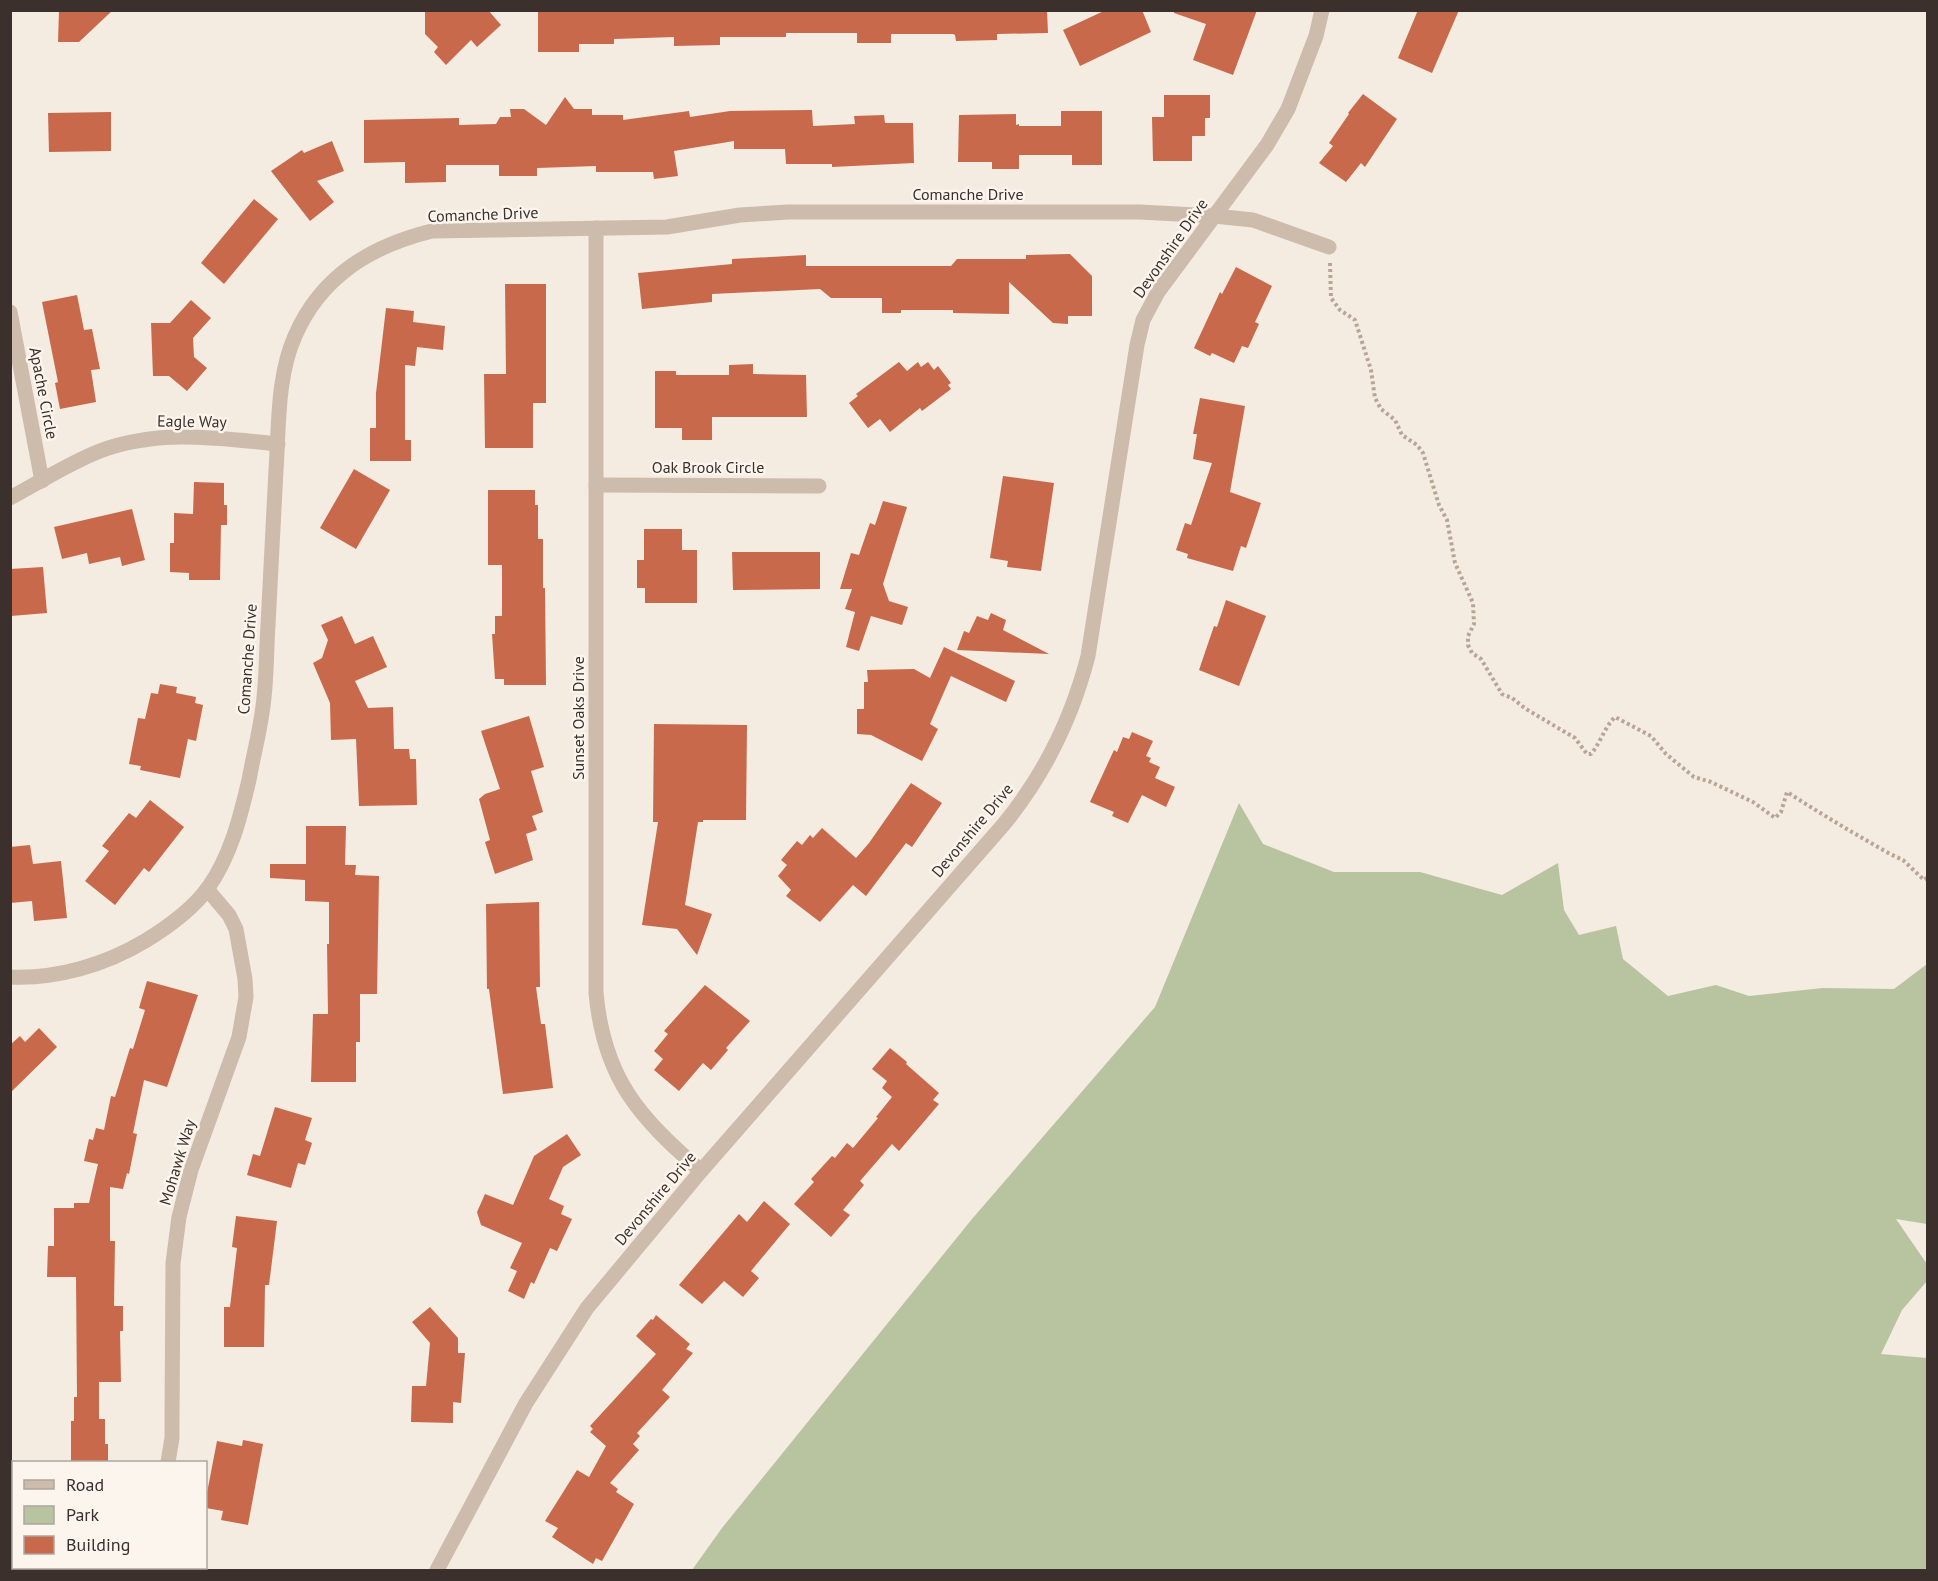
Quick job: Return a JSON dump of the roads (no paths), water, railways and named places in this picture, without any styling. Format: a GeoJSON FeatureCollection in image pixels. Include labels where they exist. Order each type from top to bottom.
{"type":"FeatureCollection","features":[{"type":"Feature","properties":{"kind":"street","name":"Devonshire Drive"},"geometry":{"type":"LineString","coordinates":[[437,1570],[526,1402],[587,1308],[701,1171],[1016,810],[1053,750],[1081,683],[1088,656],[1143,320],[1168,277],[1267,145],[1288,109],[1316,36],[1322,10]]}},
{"type":"Feature","properties":{"kind":"street","name":"Comanche Drive"},"geometry":{"type":"LineString","coordinates":[[10,977],[25,978],[89,967],[126,953],[180,917],[207,889],[230,848],[237,828],[263,711],[284,371],[295,335],[315,301],[332,281],[354,263],[386,245],[432,231],[667,227],[764,213],[1140,212],[1253,220],[1329,247]]}},
{"type":"Feature","properties":{"kind":"street","name":"Sunset Oaks Drive"},"geometry":{"type":"LineString","coordinates":[[596,228],[596,993],[598,1016],[610,1061],[636,1108],[654,1129],[701,1171]]}},
{"type":"Feature","properties":{"kind":"street","name":"Apache Circle"},"geometry":{"type":"LineString","coordinates":[[10,312],[42,481]]}},
{"type":"Feature","properties":{"kind":"street","name":"Eagle Way"},"geometry":{"type":"LineString","coordinates":[[10,498],[101,450],[148,439],[195,437],[278,444]]}},
{"type":"Feature","properties":{"kind":"street","name":"Oak Brook Circle"},"geometry":{"type":"LineString","coordinates":[[596,485],[819,486]]}},
{"type":"Feature","properties":{"kind":"street","name":"Mohawk Way"},"geometry":{"type":"LineString","coordinates":[[168,1461],[172,1419],[173,1263],[179,1216],[191,1170],[239,1037],[246,997],[236,929],[230,915],[207,889]]}}]}
